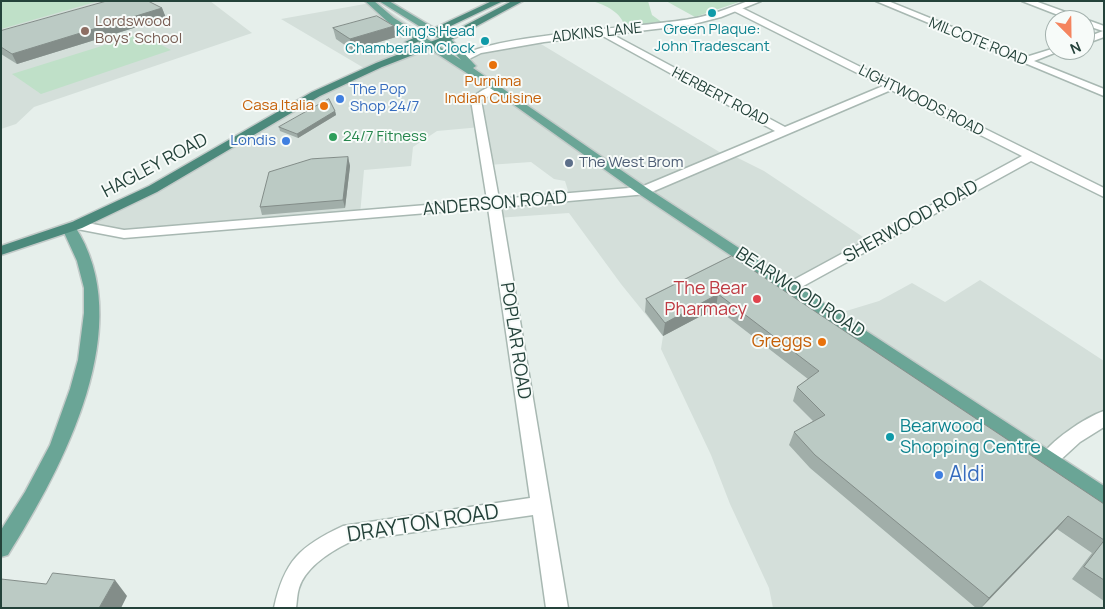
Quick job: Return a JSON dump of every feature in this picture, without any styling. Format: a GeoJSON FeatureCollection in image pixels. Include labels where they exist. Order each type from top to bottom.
{"type":"FeatureCollection","features":[{"type":"Feature","properties":{"kind":"highway"},"geometry":{"type":"LineString","coordinates":[[440,36],[498,1]]}},
{"type":"Feature","properties":{"kind":"highway"},"geometry":{"type":"LineString","coordinates":[[440,36],[496,14],[519,1]]}},
{"type":"Feature","properties":{"kind":"highway"},"geometry":{"type":"LineString","coordinates":[[457,48],[457,42],[460,39],[480,29],[496,14]]}},
{"type":"Feature","properties":{"kind":"highway","name":"HAGLEY ROAD"},"geometry":{"type":"LineString","coordinates":[[316,94],[323,84],[331,80],[419,39],[440,36]]}},
{"type":"Feature","properties":{"kind":"highway","name":"HAGLEY ROAD"},"geometry":{"type":"LineString","coordinates":[[1,252],[73,227],[153,189],[316,94],[431,45],[440,36]]}},
{"type":"Feature","properties":{"kind":"main road","name":"BEARWOOD ROAD"},"geometry":{"type":"LineString","coordinates":[[369,1],[391,20],[497,88],[643,191],[791,287],[1104,497]]}},
{"type":"Feature","properties":{"kind":"main road","name":"BEARWOOD ROAD"},"geometry":{"type":"LineString","coordinates":[[383,1],[457,48],[497,88]]}},
{"type":"Feature","properties":{"kind":"main road"},"geometry":{"type":"LineString","coordinates":[[1,548],[38,484],[65,431],[83,379],[92,308],[90,282],[73,227]]}},
{"type":"Feature","properties":{"kind":"street","name":"ADKINS LANE"},"geometry":{"type":"LineString","coordinates":[[465,58],[478,51],[536,41],[690,22],[737,9],[757,1]]}},
{"type":"Feature","properties":{"kind":"street","name":"MILCOTE ROAD"},"geometry":{"type":"LineString","coordinates":[[880,1],[1104,94]]}},
{"type":"Feature","properties":{"kind":"street"},"geometry":{"type":"LineString","coordinates":[[1026,1],[1051,10]]}},
{"type":"Feature","properties":{"kind":"street","name":"LIGHTWOODS ROAD"},"geometry":{"type":"LineString","coordinates":[[737,9],[1104,193]]}},
{"type":"Feature","properties":{"kind":"street","name":"HERBERT ROAD"},"geometry":{"type":"LineString","coordinates":[[604,33],[783,131]]}},
{"type":"Feature","properties":{"kind":"street"},"geometry":{"type":"LineString","coordinates":[[1025,61],[1045,54]]}},
{"type":"Feature","properties":{"kind":"street","name":"ANDERSON ROAD"},"geometry":{"type":"LineString","coordinates":[[73,227],[124,234],[643,191],[893,86]]}},
{"type":"Feature","properties":{"kind":"street","name":"POPLAR ROAD"},"geometry":{"type":"LineString","coordinates":[[497,88],[480,95],[476,100],[557,608]]}},
{"type":"Feature","properties":{"kind":"street","name":"SHERWOOD ROAD"},"geometry":{"type":"LineString","coordinates":[[791,287],[1031,156]]}},
{"type":"Feature","properties":{"kind":"street"},"geometry":{"type":"LineString","coordinates":[[1049,459],[1074,437],[1104,418]]}},
{"type":"Feature","properties":{"kind":"street","name":"DRAYTON ROAD"},"geometry":{"type":"LineString","coordinates":[[285,608],[290,582],[305,562],[324,544],[350,532],[541,506]]}},
{"type":"Feature","properties":{"kind":"shaded area"},"geometry":{"type":"Polygon","coordinates":[[[1,1],[210,1],[252,33],[34,107],[16,124],[1,129],[1,1]]]}},
{"type":"Feature","properties":{"kind":"shaded area"},"geometry":{"type":"Polygon","coordinates":[[[376,2],[460,59],[472,54],[536,41],[726,156],[730,154],[764,171],[872,243],[792,287],[833,315],[879,301],[912,283],[945,302],[980,280],[1104,361],[1104,418],[1049,459],[1104,497],[1104,608],[773,608],[769,588],[730,504],[711,455],[661,349],[663,336],[621,284],[569,213],[496,218],[494,204],[570,197],[565,181],[554,179],[531,162],[488,165],[481,127],[437,131],[413,147],[411,166],[364,170],[360,215],[124,234],[77,225],[153,189],[364,68],[281,19],[376,2]]]}},
{"type":"Feature","properties":{"kind":"green space"},"geometry":{"type":"Polygon","coordinates":[[[1,1],[99,1],[1,29],[1,1]]]}},
{"type":"Feature","properties":{"kind":"green space"},"geometry":{"type":"Polygon","coordinates":[[[592,1],[648,1],[652,15],[663,23],[624,27],[621,18],[617,14],[602,4],[592,1]]]}},
{"type":"Feature","properties":{"kind":"green space"},"geometry":{"type":"Polygon","coordinates":[[[666,1],[742,1],[695,17],[666,1]]]}},
{"type":"Feature","properties":{"kind":"green space"},"geometry":{"type":"Polygon","coordinates":[[[140,34],[171,50],[41,94],[12,74],[140,34]]]}},
{"type":"Feature","properties":{"kind":"building"},"geometry":{"type":"Polygon","coordinates":[[[107,1],[148,1],[162,8],[12,54],[1,47],[1,31],[107,1]]]}},
{"type":"Feature","properties":{"kind":"building"},"geometry":{"type":"Polygon","coordinates":[[[377,16],[394,26],[350,39],[333,28],[377,16]]]}},
{"type":"Feature","properties":{"kind":"building"},"geometry":{"type":"Polygon","coordinates":[[[329,99],[335,111],[297,134],[279,127],[329,99]]]}},
{"type":"Feature","properties":{"kind":"building"},"geometry":{"type":"Polygon","coordinates":[[[348,157],[343,200],[260,207],[269,172],[311,159],[348,157]]]}},
{"type":"Feature","properties":{"kind":"building","name":"Bearwood Shopping Centre"},"geometry":{"type":"Polygon","coordinates":[[[732,256],[1104,504],[1104,540],[1068,516],[989,598],[815,455],[794,432],[825,415],[797,387],[819,371],[718,294],[665,323],[646,299],[732,256]]]}},
{"type":"Feature","properties":{"kind":"building"},"geometry":{"type":"Polygon","coordinates":[[[1104,541],[1104,580],[1084,567],[1104,541]]]}},
{"type":"Feature","properties":{"kind":"building"},"geometry":{"type":"Polygon","coordinates":[[[53,573],[115,580],[99,608],[1,608],[1,579],[46,584],[53,573]]]}},
{"type":"Feature","properties":{"kind":"place","name":"Green Plaque: John Tradescant"},"geometry":{"type":"Point","coordinates":[712,13]}},
{"type":"Feature","properties":{"kind":"place","name":"Lordswood Boys' School"},"geometry":{"type":"Point","coordinates":[85,31]}},
{"type":"Feature","properties":{"kind":"place","name":"King's Head Chamberlain Clock"},"geometry":{"type":"Point","coordinates":[485,41]}},
{"type":"Feature","properties":{"kind":"place","name":"Purnima Indian Cuisine"},"geometry":{"type":"Point","coordinates":[493,65]}},
{"type":"Feature","properties":{"kind":"place","name":"The Pop Shop 24/7"},"geometry":{"type":"Point","coordinates":[340,99]}},
{"type":"Feature","properties":{"kind":"place","name":"Casa Italia"},"geometry":{"type":"Point","coordinates":[324,106]}},
{"type":"Feature","properties":{"kind":"place","name":"24/7 Fitness"},"geometry":{"type":"Point","coordinates":[333,137]}},
{"type":"Feature","properties":{"kind":"place","name":"Londis"},"geometry":{"type":"Point","coordinates":[286,141]}},
{"type":"Feature","properties":{"kind":"place","name":"The West Brom"},"geometry":{"type":"Point","coordinates":[569,163]}},
{"type":"Feature","properties":{"kind":"place","name":"The Bear Pharmacy"},"geometry":{"type":"Point","coordinates":[757,299]}},
{"type":"Feature","properties":{"kind":"place","name":"Greggs"},"geometry":{"type":"Point","coordinates":[822,342]}},
{"type":"Feature","properties":{"kind":"place","name":"Bearwood Shopping Centre"},"geometry":{"type":"Point","coordinates":[890,437]}},
{"type":"Feature","properties":{"kind":"place","name":"Aldi"},"geometry":{"type":"Point","coordinates":[939,475]}}]}
